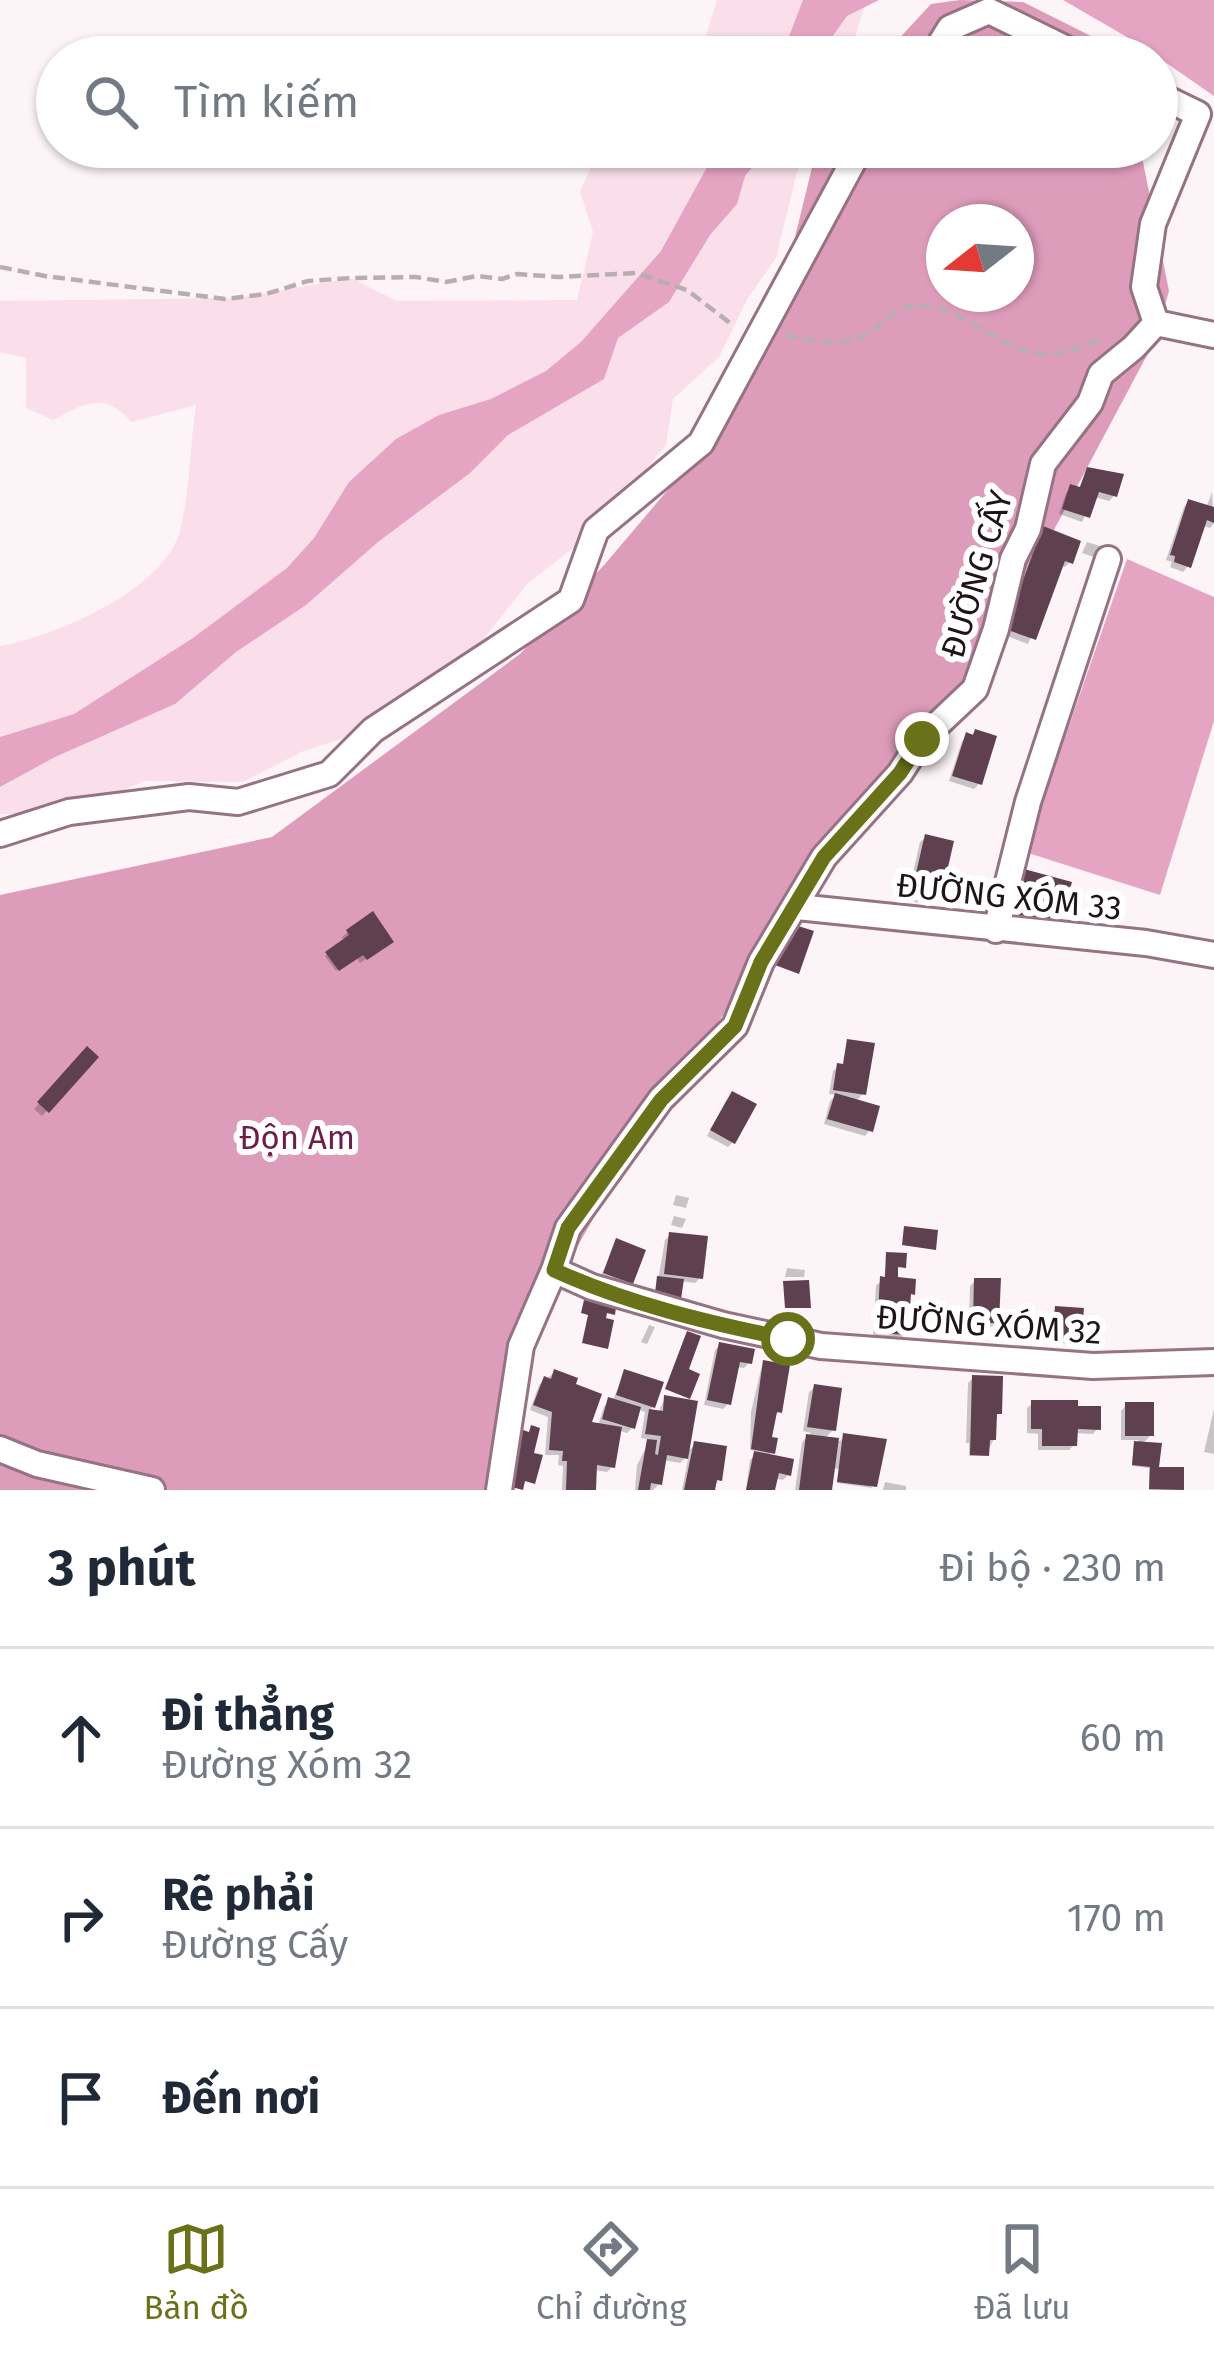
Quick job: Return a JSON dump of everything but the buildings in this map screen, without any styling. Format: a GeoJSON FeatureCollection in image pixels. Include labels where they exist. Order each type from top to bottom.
{"type":"FeatureCollection","features":[{"type":"Feature","properties":{"kind":"street"},"geometry":{"type":"LineString","coordinates":[[945,36],[950,28],[989,11],[1040,36]]}},
{"type":"Feature","properties":{"kind":"street"},"geometry":{"type":"LineString","coordinates":[[1178,104],[1198,114],[1178,163]]}},
{"type":"Feature","properties":{"kind":"street"},"geometry":{"type":"LineString","coordinates":[[0,834],[69,812],[190,797],[238,802],[329,774],[373,730],[571,600],[596,530],[701,443],[849,168]]}},
{"type":"Feature","properties":{"kind":"street"},"geometry":{"type":"LineString","coordinates":[[1176,168],[1153,224],[1144,287],[1156,322],[1203,332]]}},
{"type":"Feature","properties":{"kind":"street","name":"ĐƯỜNG CẤY"},"geometry":{"type":"LineString","coordinates":[[499,1490],[521,1346],[568,1228],[661,1100],[735,1026],[761,962],[824,857],[900,773],[922,739],[975,689],[996,629],[1012,559],[1028,529],[1043,464],[1090,403],[1101,374],[1156,322]]}},
{"type":"Feature","properties":{"kind":"street"},"geometry":{"type":"LineString","coordinates":[[996,930],[1034,779],[1108,559]]}},
{"type":"Feature","properties":{"kind":"street","name":"ĐƯỜNG XÓM 33"},"geometry":{"type":"LineString","coordinates":[[797,907],[1146,943],[1214,956]]}},
{"type":"Feature","properties":{"kind":"street","name":"ĐƯỜNG XÓM 32"},"geometry":{"type":"LineString","coordinates":[[554,1270],[592,1287],[723,1325],[820,1346],[1093,1366],[1214,1362]]}},
{"type":"Feature","properties":{"kind":"street"},"geometry":{"type":"LineString","coordinates":[[0,1449],[37,1464],[152,1490]]}},
{"type":"Feature","properties":{"kind":"path"},"geometry":{"type":"LineString","coordinates":[[0,267],[225,299],[266,294],[308,281],[351,278],[446,281],[517,274],[636,273],[680,287],[729,326],[762,327],[810,343],[863,337],[899,308],[912,306],[944,309],[1027,350],[1058,354],[1114,335]]}},
{"type":"Feature","properties":{"kind":"shaded area"},"geometry":{"type":"Polygon","coordinates":[[[717,0],[875,0],[864,8],[855,36],[706,36],[717,0]]]}},
{"type":"Feature","properties":{"kind":"shaded area"},"geometry":{"type":"Polygon","coordinates":[[[803,0],[879,0],[847,16],[833,36],[789,36],[803,0]]]}},
{"type":"Feature","properties":{"kind":"shaded area"},"geometry":{"type":"Polygon","coordinates":[[[1063,0],[1214,0],[1214,96],[1178,71],[1178,36],[1125,36],[1063,0]]]}},
{"type":"Feature","properties":{"kind":"shaded area"},"geometry":{"type":"Polygon","coordinates":[[[591,168],[798,168],[776,258],[748,298],[719,357],[673,399],[666,445],[596,530],[527,584],[464,664],[390,723],[301,752],[243,782],[145,781],[69,812],[0,814],[0,646],[50,632],[107,606],[133,589],[172,550],[186,497],[196,405],[131,422],[103,403],[84,405],[53,420],[26,408],[26,358],[0,352],[0,301],[238,298],[351,278],[397,301],[577,300],[593,232],[580,192],[591,168]]]}},
{"type":"Feature","properties":{"kind":"shaded area"},"geometry":{"type":"Polygon","coordinates":[[[706,168],[752,168],[737,204],[710,235],[669,302],[618,338],[604,379],[508,435],[470,473],[175,704],[0,787],[0,737],[74,714],[193,638],[287,568],[314,538],[349,482],[396,439],[439,415],[491,399],[546,371],[581,342],[661,251],[706,168]]]}},
{"type":"Feature","properties":{"kind":"shaded area"},"geometry":{"type":"Polygon","coordinates":[[[1127,559],[1214,597],[1214,721],[1160,895],[1025,852],[1127,559]]]}},
{"type":"Feature","properties":{"kind":"green space"},"geometry":{"type":"Polygon","coordinates":[[[1023,2],[1091,36],[901,36],[931,4],[1023,2]]]}},
{"type":"Feature","properties":{"kind":"green space","name":"Độn Am"},"geometry":{"type":"Polygon","coordinates":[[[812,168],[1144,168],[1169,291],[1154,342],[982,665],[661,1099],[521,1346],[515,1490],[0,1490],[0,895],[272,837],[520,654],[694,459],[786,274],[812,168]]]}},
{"type":"Feature","properties":{"kind":"route"},"geometry":{"type":"LineString","coordinates":[[788,1339],[592,1287],[554,1270],[568,1228],[661,1100],[735,1026],[761,962],[824,857],[900,773],[922,739]]}}]}
